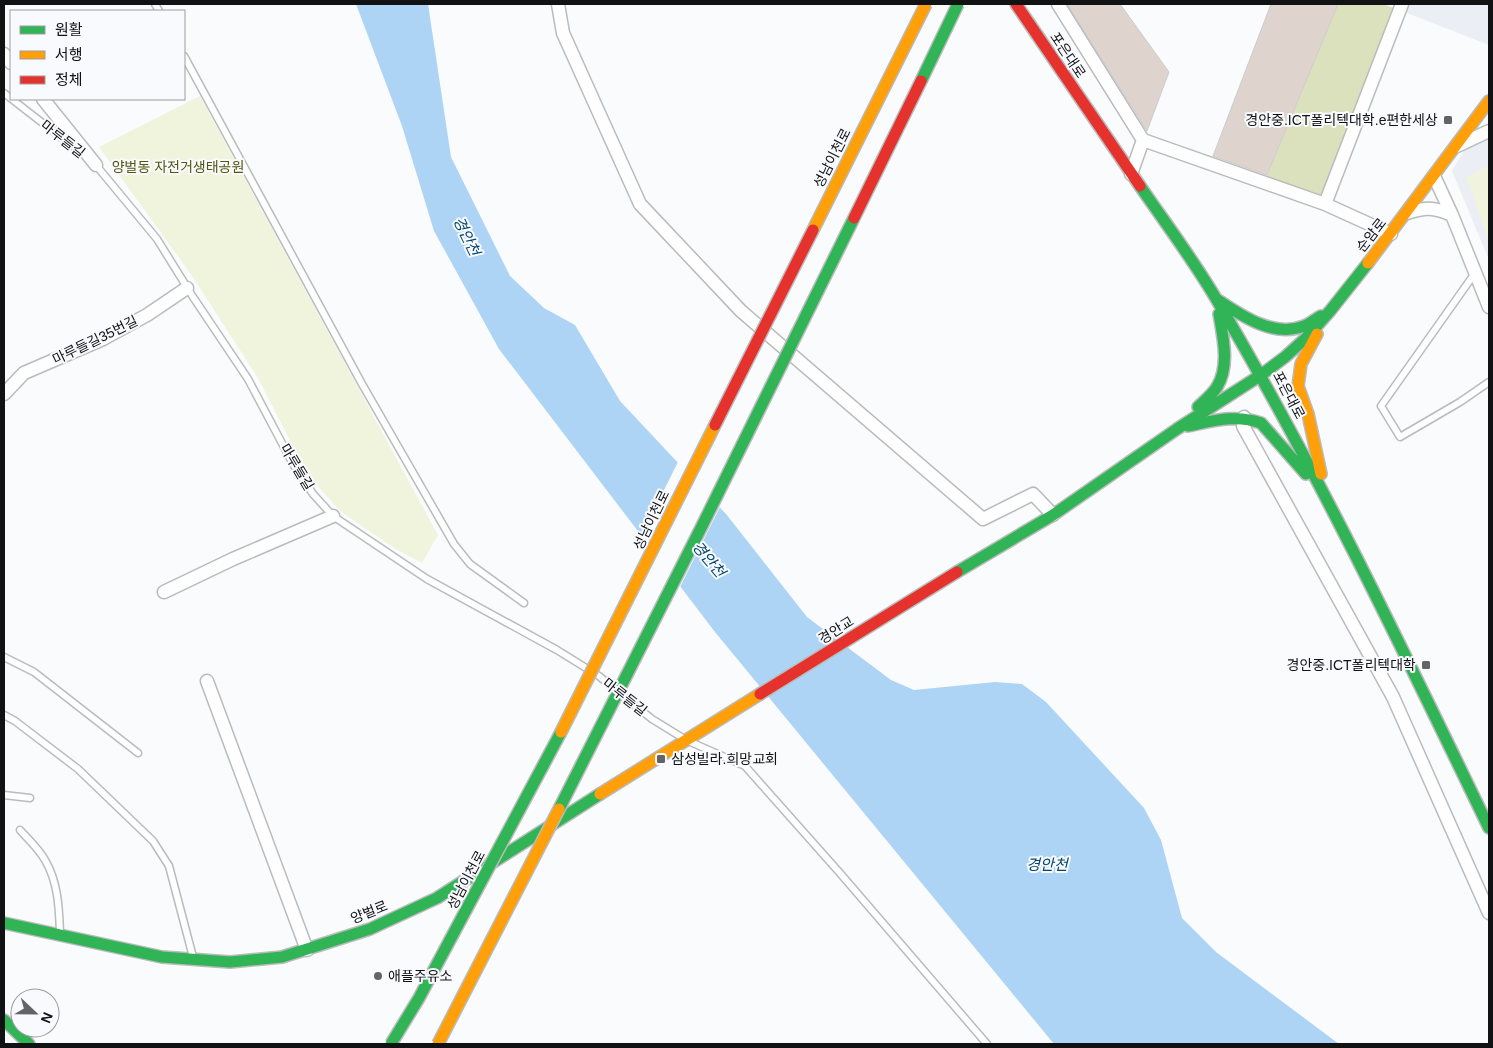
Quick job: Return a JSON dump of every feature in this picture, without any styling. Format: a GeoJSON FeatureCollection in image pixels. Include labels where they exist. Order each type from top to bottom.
{"type":"FeatureCollection","features":[{"type":"Feature","properties":{"kind":"main road","name":"성남이천로"},"geometry":{"type":"LineString","coordinates":[[392,1044],[419,998],[549,758],[926,4]]}},
{"type":"Feature","properties":{"kind":"main road"},"geometry":{"type":"LineString","coordinates":[[438,1044],[661,606],[814,300],[958,4]]}},
{"type":"Feature","properties":{"kind":"main road","name":"포은대로"},"geometry":{"type":"LineString","coordinates":[[1016,4],[1217,300],[1238,339],[1261,375],[1393,629],[1489,828]]}},
{"type":"Feature","properties":{"kind":"main road","name":"순암로"},"geometry":{"type":"LineString","coordinates":[[1177,429],[1261,375],[1299,344],[1330,311],[1391,234],[1489,101]]}},
{"type":"Feature","properties":{"kind":"main road"},"geometry":{"type":"LineString","coordinates":[[1217,300],[1260,324],[1282,330],[1304,326],[1330,311]]}},
{"type":"Feature","properties":{"kind":"main road"},"geometry":{"type":"LineString","coordinates":[[1177,429],[1216,387],[1221,377],[1224,366],[1217,300]]}},
{"type":"Feature","properties":{"kind":"main road"},"geometry":{"type":"LineString","coordinates":[[1326,497],[1308,414],[1298,386],[1301,364],[1330,311]]}},
{"type":"Feature","properties":{"kind":"main road"},"geometry":{"type":"LineString","coordinates":[[1177,429],[1235,417],[1244,417],[1261,423],[1326,497]]}},
{"type":"Feature","properties":{"kind":"main road","name":"경안교"},"geometry":{"type":"LineString","coordinates":[[702,731],[986,554],[1053,516],[1177,429]]}},
{"type":"Feature","properties":{"kind":"main road","name":"양벌로"},"geometry":{"type":"LineString","coordinates":[[4,923],[162,957],[230,962],[282,957],[370,929],[437,898],[702,731]]}},
{"type":"Feature","properties":{"kind":"main road"},"geometry":{"type":"LineString","coordinates":[[4,928],[18,927]]}},
{"type":"Feature","properties":{"kind":"main road"},"geometry":{"type":"LineString","coordinates":[[4,1020],[29,1044]]}},
{"type":"Feature","properties":{"kind":"street"},"geometry":{"type":"LineString","coordinates":[[558,4],[563,34],[640,204],[741,311],[983,519],[1033,494],[1053,516]]}},
{"type":"Feature","properties":{"kind":"street"},"geometry":{"type":"LineString","coordinates":[[1058,4],[1143,140],[1325,204],[1391,234]]}},
{"type":"Feature","properties":{"kind":"street"},"geometry":{"type":"LineString","coordinates":[[1325,204],[1402,4]]}},
{"type":"Feature","properties":{"kind":"street"},"geometry":{"type":"LineString","coordinates":[[44,100],[96,165]]}},
{"type":"Feature","properties":{"kind":"street"},"geometry":{"type":"LineString","coordinates":[[1455,147],[1489,131]]}},
{"type":"Feature","properties":{"kind":"street"},"geometry":{"type":"LineString","coordinates":[[1131,174],[1143,140]]}},
{"type":"Feature","properties":{"kind":"street"},"geometry":{"type":"LineString","coordinates":[[1434,176],[1476,272],[1489,307]]}},
{"type":"Feature","properties":{"kind":"street"},"geometry":{"type":"LineString","coordinates":[[1407,213],[1425,207],[1438,208],[1452,215]]}},
{"type":"Feature","properties":{"kind":"street","name":"마루들길35번길"},"geometry":{"type":"LineString","coordinates":[[4,394],[24,373],[103,338],[147,315],[187,288]]}},
{"type":"Feature","properties":{"kind":"street"},"geometry":{"type":"LineString","coordinates":[[1244,417],[1243,426],[1392,697],[1489,913]]}},
{"type":"Feature","properties":{"kind":"street"},"geometry":{"type":"LineString","coordinates":[[164,592],[233,558],[333,516]]}},
{"type":"Feature","properties":{"kind":"street"},"geometry":{"type":"LineString","coordinates":[[207,682],[307,950]]}},
{"type":"Feature","properties":{"kind":"lane"},"geometry":{"type":"LineString","coordinates":[[185,58],[362,384],[454,544],[470,564],[524,603]]}},
{"type":"Feature","properties":{"kind":"lane","name":"마루들길"},"geometry":{"type":"LineString","coordinates":[[13,100],[96,165],[157,239],[187,288],[248,379],[293,464],[313,494],[333,516],[427,579],[493,614],[599,676],[652,719],[686,740],[745,766],[987,1044]]}},
{"type":"Feature","properties":{"kind":"lane"},"geometry":{"type":"LineString","coordinates":[[1476,272],[1381,406],[1400,437],[1460,402],[1489,382]]}},
{"type":"Feature","properties":{"kind":"lane"},"geometry":{"type":"LineString","coordinates":[[4,657],[34,672],[138,753]]}},
{"type":"Feature","properties":{"kind":"lane"},"geometry":{"type":"LineString","coordinates":[[4,715],[15,721],[78,769],[153,841],[168,866],[194,960]]}},
{"type":"Feature","properties":{"kind":"lane"},"geometry":{"type":"LineString","coordinates":[[4,795],[30,798]]}},
{"type":"Feature","properties":{"kind":"lane"},"geometry":{"type":"LineString","coordinates":[[20,830],[45,858],[51,872],[59,903],[60,936]]}},
{"type":"Feature","properties":{"kind":"shaded area"},"geometry":{"type":"Polygon","coordinates":[[[1402,4],[1489,4],[1489,45],[1399,10],[1402,4]]]}},
{"type":"Feature","properties":{"kind":"shaded area"},"geometry":{"type":"Polygon","coordinates":[[[1489,136],[1489,260],[1452,171],[1468,144],[1489,136]]]}},
{"type":"Feature","properties":{"kind":"green space"},"geometry":{"type":"Polygon","coordinates":[[[1338,4],[1383,4],[1399,10],[1325,204],[1264,183],[1338,4]]]}},
{"type":"Feature","properties":{"kind":"green space","name":"양벌동 자전거생태공원"},"geometry":{"type":"Polygon","coordinates":[[[200,96],[438,535],[422,563],[394,548],[340,511],[307,474],[258,378],[192,276],[99,147],[200,96]]]}},
{"type":"Feature","properties":{"kind":"green space"},"geometry":{"type":"Polygon","coordinates":[[[1489,166],[1489,241],[1466,177],[1489,166]]]}},
{"type":"Feature","properties":{"kind":"water","name":"경안천"},"geometry":{"type":"Polygon","coordinates":[[[356,4],[428,4],[451,157],[510,276],[544,308],[575,325],[620,401],[726,514],[807,617],[891,680],[914,690],[995,682],[1022,684],[1046,702],[1144,808],[1161,840],[1182,918],[1216,952],[1339,1044],[1054,1044],[715,632],[499,349],[434,231],[402,126],[356,4]]]}},
{"type":"Feature","properties":{"kind":"pier"},"geometry":{"type":"Polygon","coordinates":[[[679,460],[721,505],[679,589],[640,538],[679,460]]]}},
{"type":"Feature","properties":{"kind":"building"},"geometry":{"type":"Polygon","coordinates":[[[1067,4],[1120,4],[1169,72],[1147,131],[1067,4]]]}},
{"type":"Feature","properties":{"kind":"building"},"geometry":{"type":"Polygon","coordinates":[[[1271,4],[1338,4],[1267,175],[1213,156],[1271,4]]]}},
{"type":"Feature","properties":{"kind":"traffic: fast"},"geometry":{"type":"LineString","coordinates":[[921,81],[958,4]]}},
{"type":"Feature","properties":{"kind":"traffic: fast"},"geometry":{"type":"LineString","coordinates":[[1140,186],[1209,287],[1255,366],[1359,562],[1489,828]]}},
{"type":"Feature","properties":{"kind":"traffic: fast"},"geometry":{"type":"LineString","coordinates":[[559,809],[702,526],[854,218]]}},
{"type":"Feature","properties":{"kind":"traffic: fast"},"geometry":{"type":"LineString","coordinates":[[957,572],[1053,515],[1285,357],[1306,338],[1330,311],[1368,263]]}},
{"type":"Feature","properties":{"kind":"traffic: fast"},"geometry":{"type":"LineString","coordinates":[[1218,300],[1259,324],[1281,329],[1293,329],[1304,326],[1321,316]]}},
{"type":"Feature","properties":{"kind":"traffic: fast"},"geometry":{"type":"LineString","coordinates":[[1198,407],[1217,387],[1221,379],[1224,351],[1219,314]]}},
{"type":"Feature","properties":{"kind":"traffic: fast"},"geometry":{"type":"LineString","coordinates":[[1188,426],[1215,420],[1234,419],[1252,420],[1261,423],[1306,474]]}},
{"type":"Feature","properties":{"kind":"traffic: fast"},"geometry":{"type":"LineString","coordinates":[[391,1044],[419,998],[561,732]]}},
{"type":"Feature","properties":{"kind":"traffic: fast"},"geometry":{"type":"LineString","coordinates":[[4,923],[162,957],[230,962],[282,957],[370,929],[437,898],[600,794]]}},
{"type":"Feature","properties":{"kind":"traffic: fast"},"geometry":{"type":"LineString","coordinates":[[4,1020],[29,1044]]}},
{"type":"Feature","properties":{"kind":"traffic: slow"},"geometry":{"type":"LineString","coordinates":[[813,230],[926,4]]}},
{"type":"Feature","properties":{"kind":"traffic: slow"},"geometry":{"type":"LineString","coordinates":[[1368,263],[1489,101]]}},
{"type":"Feature","properties":{"kind":"traffic: slow"},"geometry":{"type":"LineString","coordinates":[[1317,334],[1301,364],[1298,386],[1308,414],[1321,474]]}},
{"type":"Feature","properties":{"kind":"traffic: slow"},"geometry":{"type":"LineString","coordinates":[[561,732],[715,425]]}},
{"type":"Feature","properties":{"kind":"traffic: slow"},"geometry":{"type":"LineString","coordinates":[[600,794],[760,694]]}},
{"type":"Feature","properties":{"kind":"traffic: slow"},"geometry":{"type":"LineString","coordinates":[[438,1044],[559,809]]}},
{"type":"Feature","properties":{"kind":"traffic: jam"},"geometry":{"type":"LineString","coordinates":[[1016,4],[1140,186]]}},
{"type":"Feature","properties":{"kind":"traffic: jam"},"geometry":{"type":"LineString","coordinates":[[854,218],[921,81]]}},
{"type":"Feature","properties":{"kind":"traffic: jam"},"geometry":{"type":"LineString","coordinates":[[715,425],[813,230]]}},
{"type":"Feature","properties":{"kind":"traffic: jam"},"geometry":{"type":"LineString","coordinates":[[760,694],[957,572]]}},
{"type":"Feature","properties":{"kind":"place","name":"경안중.ICT폴리텍대학.e편한세상"},"geometry":{"type":"Point","coordinates":[1448,120]}},
{"type":"Feature","properties":{"kind":"place","name":"경안중.ICT폴리텍대학"},"geometry":{"type":"Point","coordinates":[1426,665]}},
{"type":"Feature","properties":{"kind":"place","name":"삼성빌라.희망교회"},"geometry":{"type":"Point","coordinates":[661,759]}},
{"type":"Feature","properties":{"kind":"place","name":"애플주유소"},"geometry":{"type":"Point","coordinates":[378,976]}}]}
